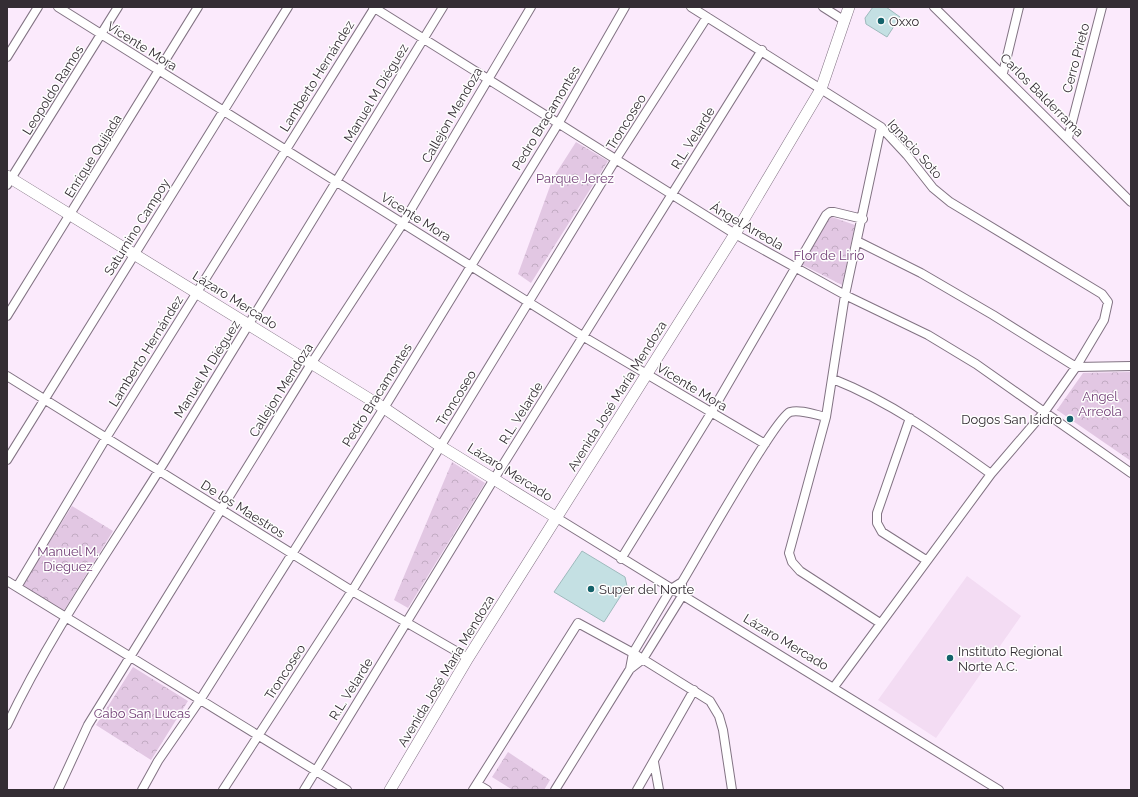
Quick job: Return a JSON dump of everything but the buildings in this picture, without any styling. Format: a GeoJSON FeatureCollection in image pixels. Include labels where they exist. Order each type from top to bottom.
{"type":"FeatureCollection","features":[{"type":"Feature","properties":{"kind":"street"},"geometry":{"type":"LineString","coordinates":[[7,57],[38,7]]}},
{"type":"Feature","properties":{"kind":"street","name":"Vicente Mora"},"geometry":{"type":"LineString","coordinates":[[58,7],[223,112],[285,149],[584,337],[765,444]]}},
{"type":"Feature","properties":{"kind":"street","name":"Leopoldo Ramos"},"geometry":{"type":"LineString","coordinates":[[8,180],[118,7]]}},
{"type":"Feature","properties":{"kind":"street","name":"Enrique Quijada"},"geometry":{"type":"LineString","coordinates":[[7,316],[198,7]]}},
{"type":"Feature","properties":{"kind":"street","name":"Saturnino Campoy"},"geometry":{"type":"LineString","coordinates":[[7,460],[288,7]]}},
{"type":"Feature","properties":{"kind":"street","name":"Ángel Arreola"},"geometry":{"type":"LineString","coordinates":[[374,7],[735,234],[845,295],[928,335],[976,364],[1045,411],[1131,474]]}},
{"type":"Feature","properties":{"kind":"street","name":"Lamberto Hernández"},"geometry":{"type":"LineString","coordinates":[[17,587],[106,438],[374,7]]}},
{"type":"Feature","properties":{"kind":"street","name":"Manuel M Diéguez"},"geometry":{"type":"LineString","coordinates":[[7,725],[36,668],[66,617],[159,471],[249,325],[442,7]]}},
{"type":"Feature","properties":{"kind":"street","name":"Callejon Mendoza"},"geometry":{"type":"LineString","coordinates":[[58,790],[88,724],[222,510],[311,364],[403,223],[487,78],[531,7]]}},
{"type":"Feature","properties":{"kind":"street","name":"Pedro Bracamontes"},"geometry":{"type":"LineString","coordinates":[[142,790],[158,761],[200,700],[384,408],[558,124],[625,7]]}},
{"type":"Feature","properties":{"kind":"street","name":"Ignacio Soto"},"geometry":{"type":"LineString","coordinates":[[691,7],[762,50],[881,127],[907,155],[933,188],[950,202],[1102,294],[1108,302],[1104,320],[1076,367]]}},
{"type":"Feature","properties":{"kind":"street"},"geometry":{"type":"LineString","coordinates":[[823,7],[845,21]]}},
{"type":"Feature","properties":{"kind":"street","name":"Avenida José María Mendoza"},"geometry":{"type":"LineString","coordinates":[[390,790],[468,658],[735,234],[821,88],[849,7]]}},
{"type":"Feature","properties":{"kind":"street","name":"Carlos Balderrama"},"geometry":{"type":"LineString","coordinates":[[934,7],[1003,73],[1131,202]]}},
{"type":"Feature","properties":{"kind":"street"},"geometry":{"type":"LineString","coordinates":[[1003,73],[1019,7]]}},
{"type":"Feature","properties":{"kind":"street","name":"Cerro Prieto"},"geometry":{"type":"LineString","coordinates":[[1068,138],[1102,7]]}},
{"type":"Feature","properties":{"kind":"street","name":"Troncoseo"},"geometry":{"type":"LineString","coordinates":[[223,790],[352,591],[440,446],[530,303],[616,159],[707,17]]}},
{"type":"Feature","properties":{"kind":"street","name":"R.L. Velarde"},"geometry":{"type":"LineString","coordinates":[[304,790],[494,479],[762,50]]}},
{"type":"Feature","properties":{"kind":"street"},"geometry":{"type":"LineString","coordinates":[[880,623],[800,571],[792,562],[789,553],[826,417],[845,295],[863,219],[881,127]]}},
{"type":"Feature","properties":{"kind":"street","name":"Lázaro Mercado"},"geometry":{"type":"LineString","coordinates":[[8,180],[196,292],[384,408],[440,446],[621,559],[834,687],[999,790]]}},
{"type":"Feature","properties":{"kind":"street"},"geometry":{"type":"LineString","coordinates":[[621,559],[711,413],[826,215],[830,212],[863,219]]}},
{"type":"Feature","properties":{"kind":"street"},"geometry":{"type":"LineString","coordinates":[[857,241],[921,273],[993,315],[1076,367],[1131,366]]}},
{"type":"Feature","properties":{"kind":"street"},"geometry":{"type":"LineString","coordinates":[[834,687],[926,560],[991,474],[1045,411],[1076,367]]}},
{"type":"Feature","properties":{"kind":"street","name":"De los Maestros"},"geometry":{"type":"LineString","coordinates":[[7,376],[45,398],[106,438],[352,591],[468,658]]}},
{"type":"Feature","properties":{"kind":"street"},"geometry":{"type":"LineString","coordinates":[[832,379],[877,399],[910,418],[991,474]]}},
{"type":"Feature","properties":{"kind":"street"},"geometry":{"type":"LineString","coordinates":[[630,669],[633,653],[671,589],[682,582],[765,444],[790,412],[826,417]]}},
{"type":"Feature","properties":{"kind":"street"},"geometry":{"type":"LineString","coordinates":[[910,418],[877,513],[877,523],[882,532],[926,560]]}},
{"type":"Feature","properties":{"kind":"street"},"geometry":{"type":"LineString","coordinates":[[7,581],[347,790]]}},
{"type":"Feature","properties":{"kind":"street"},"geometry":{"type":"LineString","coordinates":[[555,790],[630,669],[643,659],[682,596],[682,582]]}},
{"type":"Feature","properties":{"kind":"street"},"geometry":{"type":"LineString","coordinates":[[487,790],[475,787],[578,623],[633,653],[694,690],[710,702],[719,716],[723,730],[732,790]]}},
{"type":"Feature","properties":{"kind":"street"},"geometry":{"type":"LineString","coordinates":[[637,790],[694,690]]}},
{"type":"Feature","properties":{"kind":"street"},"geometry":{"type":"LineString","coordinates":[[654,762],[659,790]]}},
{"type":"Feature","properties":{"kind":"shaded area","name":"Instituto Regional Norte A.C."},"geometry":{"type":"Polygon","coordinates":[[[967,576],[1021,616],[936,738],[878,700],[967,576]]]}},
{"type":"Feature","properties":{"kind":"green space","name":"Parque Jerez"},"geometry":{"type":"Polygon","coordinates":[[[576,142],[608,161],[531,283],[518,274],[553,178],[576,142]]]}},
{"type":"Feature","properties":{"kind":"green space","name":"Flor de Lirio"},"geometry":{"type":"Polygon","coordinates":[[[829,216],[855,225],[842,285],[801,264],[829,216]]]}},
{"type":"Feature","properties":{"kind":"green space","name":"Angel Arreola"},"geometry":{"type":"Polygon","coordinates":[[[1131,372],[1131,461],[1057,410],[1083,373],[1131,372]]]}},
{"type":"Feature","properties":{"kind":"green space"},"geometry":{"type":"Polygon","coordinates":[[[452,462],[485,483],[408,608],[394,600],[452,462]]]}},
{"type":"Feature","properties":{"kind":"green space","name":"Manuel M. Dieguez"},"geometry":{"type":"Polygon","coordinates":[[[72,506],[113,531],[63,612],[22,586],[72,506]]]}},
{"type":"Feature","properties":{"kind":"green space","name":"Cabo San Lucas"},"geometry":{"type":"Polygon","coordinates":[[[133,667],[188,701],[151,760],[96,725],[133,667]]]}},
{"type":"Feature","properties":{"kind":"green space"},"geometry":{"type":"Polygon","coordinates":[[[508,752],[550,780],[544,790],[513,790],[492,777],[508,752]]]}},
{"type":"Feature","properties":{"kind":"place","name":"Oxxo"},"geometry":{"type":"Point","coordinates":[881,21]}},
{"type":"Feature","properties":{"kind":"place","name":"Dogos San Isidro"},"geometry":{"type":"Point","coordinates":[1070,419]}},
{"type":"Feature","properties":{"kind":"place","name":"Super del Norte"},"geometry":{"type":"Point","coordinates":[591,589]}},
{"type":"Feature","properties":{"kind":"place","name":"Instituto Regional Norte A.C."},"geometry":{"type":"Point","coordinates":[950,658]}}]}
